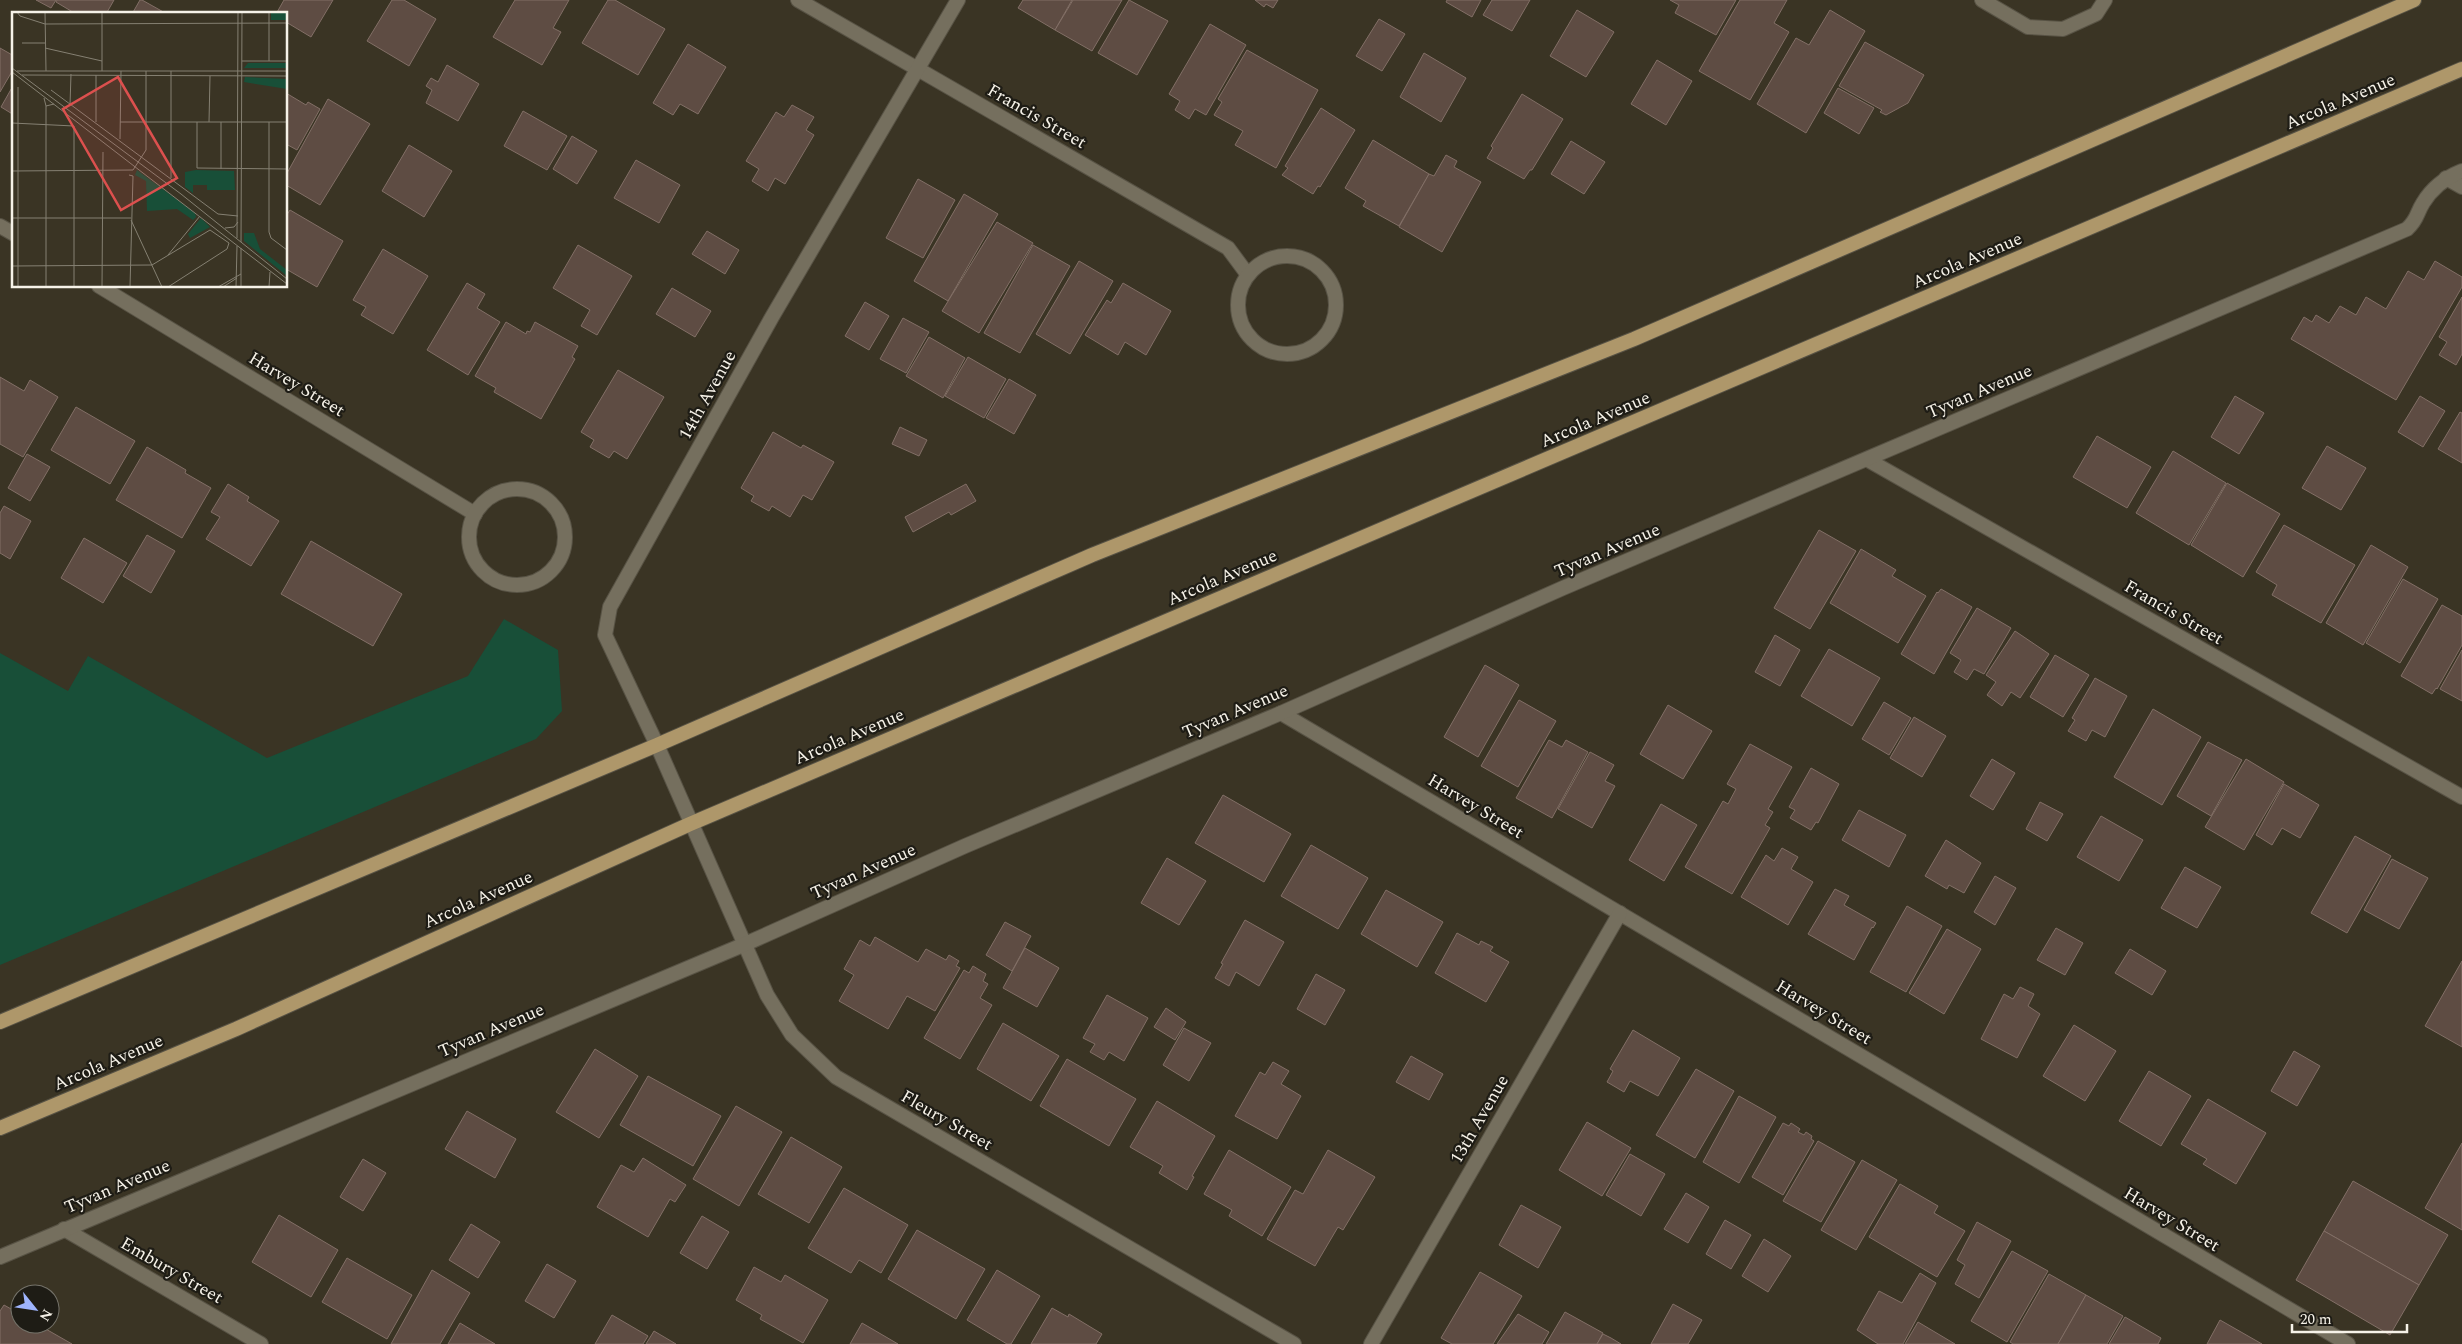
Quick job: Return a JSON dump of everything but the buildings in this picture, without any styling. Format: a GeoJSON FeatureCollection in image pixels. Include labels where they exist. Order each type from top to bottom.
{"type":"FeatureCollection","features":[{"type":"Feature","properties":{"kind":"main road"},"geometry":{"type":"LineString","coordinates":[[0,1022],[657,745],[1092,555],[1634,339],[2414,0]]}},
{"type":"Feature","properties":{"kind":"main road","name":"Arcola Avenue"},"geometry":{"type":"LineString","coordinates":[[0,1128],[245,1024],[690,824],[2462,69]]}},
{"type":"Feature","properties":{"kind":"street","name":"Francis Street"},"geometry":{"type":"LineString","coordinates":[[798,0],[1228,248],[1248,275]]}},
{"type":"Feature","properties":{"kind":"street","name":"14th Avenue"},"geometry":{"type":"LineString","coordinates":[[690,824],[657,745],[605,635],[610,607],[772,317],[958,0]]}},
{"type":"Feature","properties":{"kind":"street"},"geometry":{"type":"LineString","coordinates":[[1982,0],[2028,27],[2063,29],[2096,14],[2105,0]]}},
{"type":"Feature","properties":{"kind":"street","name":"Tyvan Avenue"},"geometry":{"type":"LineString","coordinates":[[0,1257],[743,945],[966,846],[1281,712],[1563,588],[1868,460],[2407,229],[2417,220],[2423,203],[2446,178],[2462,171]]}},
{"type":"Feature","properties":{"kind":"street"},"geometry":{"type":"LineString","coordinates":[[2446,178],[2462,187]]}},
{"type":"Feature","properties":{"kind":"street"},"geometry":{"type":"LineString","coordinates":[[0,226],[12,233]]}},
{"type":"Feature","properties":{"kind":"street"},"geometry":{"type":"LineString","coordinates":[[1290,255],[1306,259],[1319,267],[1333,286],[1337,309],[1333,325],[1324,339],[1311,349],[1295,354],[1278,354],[1262,349],[1250,338],[1241,323],[1238,307],[1240,290],[1248,275],[1260,264],[1274,257],[1290,255]]}},
{"type":"Feature","properties":{"kind":"street","name":"Harvey Street"},"geometry":{"type":"LineString","coordinates":[[102,288],[475,514]]}},
{"type":"Feature","properties":{"kind":"street","name":"Francis Street"},"geometry":{"type":"LineString","coordinates":[[1868,460],[2462,797]]}},
{"type":"Feature","properties":{"kind":"street"},"geometry":{"type":"LineString","coordinates":[[511,489],[526,490],[541,495],[553,504],[563,524],[564,546],[559,560],[549,574],[534,582],[518,585],[502,582],[487,574],[477,562],[470,547],[470,530],[475,514],[484,502],[496,494],[511,489]]}},
{"type":"Feature","properties":{"kind":"street","name":"Harvey Street"},"geometry":{"type":"LineString","coordinates":[[1281,712],[2348,1344]]}},
{"type":"Feature","properties":{"kind":"street","name":"Fleury Street"},"geometry":{"type":"LineString","coordinates":[[690,824],[767,996],[792,1036],[836,1077],[1294,1344]]}},
{"type":"Feature","properties":{"kind":"street","name":"13th Avenue"},"geometry":{"type":"LineString","coordinates":[[1371,1344],[1620,913]]}},
{"type":"Feature","properties":{"kind":"street","name":"Embury Street"},"geometry":{"type":"LineString","coordinates":[[64,1229],[261,1344]]}},
{"type":"Feature","properties":{"kind":"green space"},"geometry":{"type":"Polygon","coordinates":[[[504,619],[558,650],[562,711],[536,739],[0,965],[0,653],[68,691],[88,656],[267,758],[468,676],[504,619]]]}}]}
